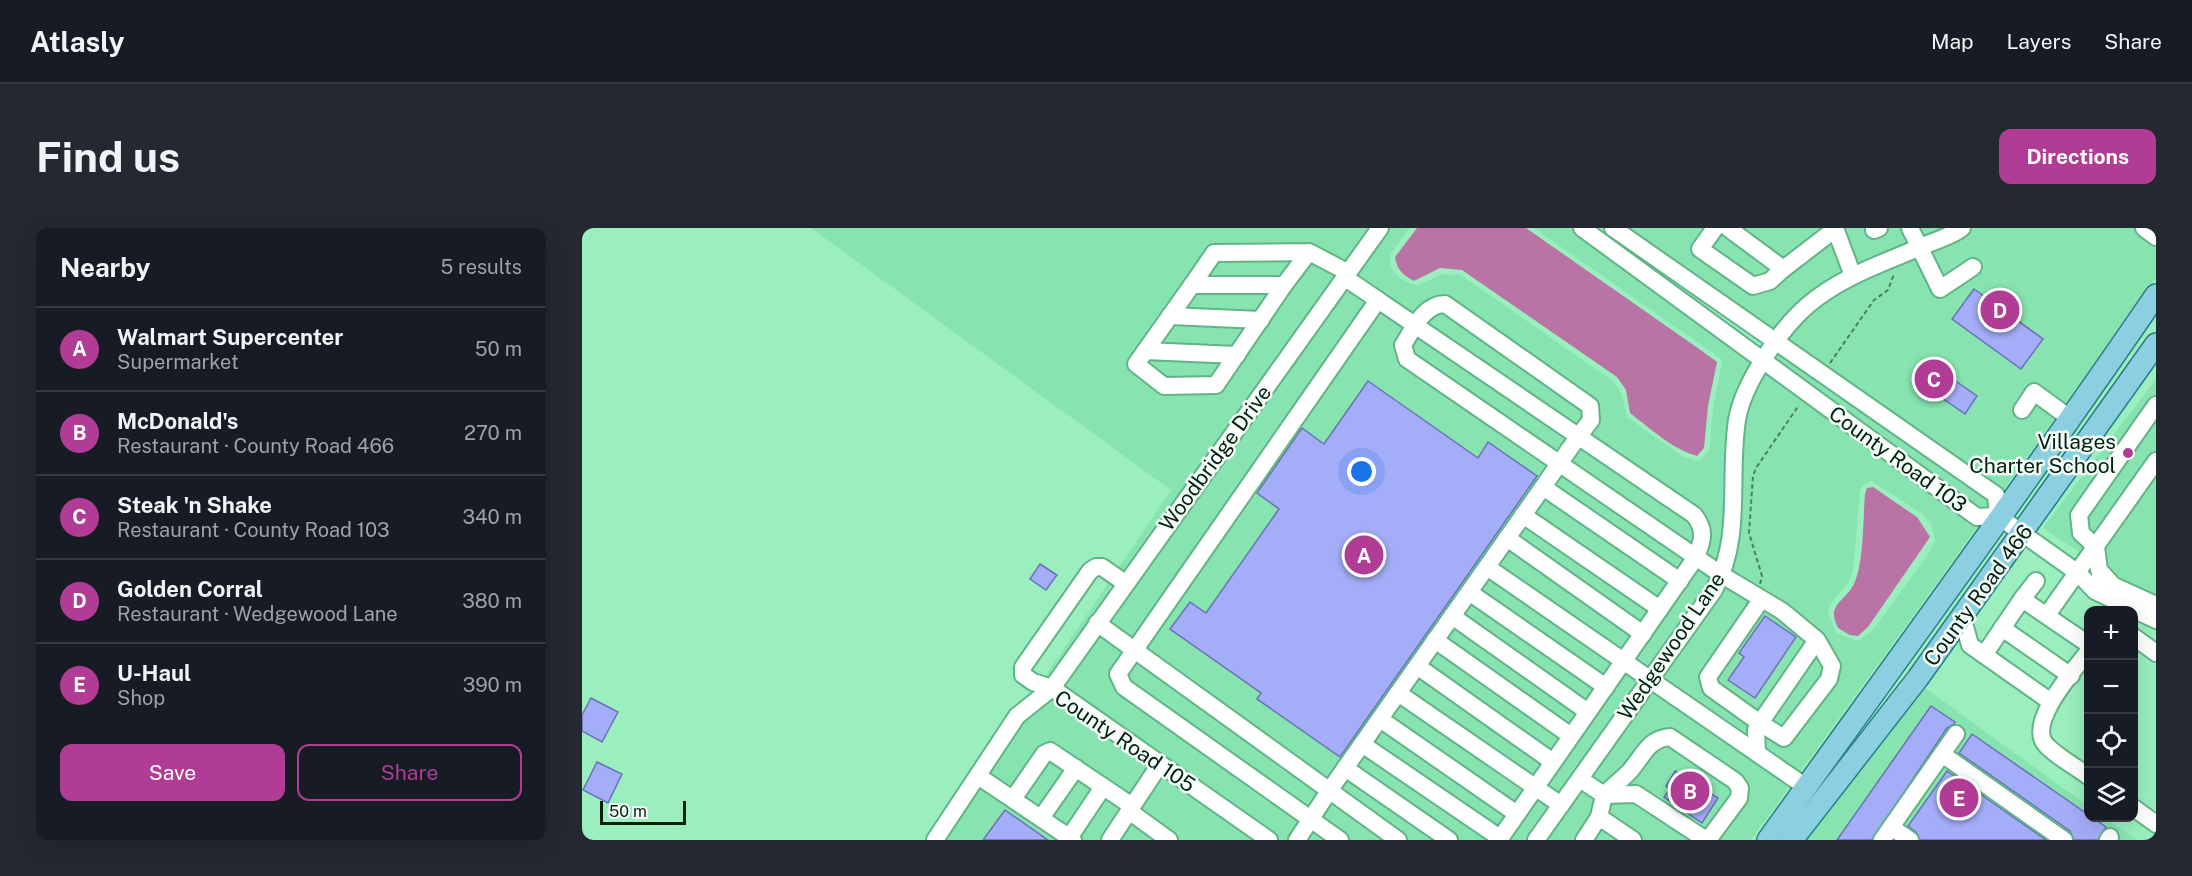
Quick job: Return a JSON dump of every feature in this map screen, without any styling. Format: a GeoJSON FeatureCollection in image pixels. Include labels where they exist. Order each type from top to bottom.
{"type":"FeatureCollection","features":[{"type":"Feature","properties":{"kind":"main road","name":"County Road 466"},"geometry":{"type":"LineString","coordinates":[[1768,840],[1998,516],[2071,419],[2156,295]]}},
{"type":"Feature","properties":{"kind":"main road","name":"County Road 466"},"geometry":{"type":"LineString","coordinates":[[1792,840],[1941,646],[2154,347]]}},
{"type":"Feature","properties":{"kind":"street","name":"Woodbridge Drive"},"geometry":{"type":"LineString","coordinates":[[1052,688],[1380,228]]}},
{"type":"Feature","properties":{"kind":"street","name":"County Road 103"},"geometry":{"type":"LineString","coordinates":[[1582,228],[1977,517],[1998,516],[1996,495],[1777,342],[1621,229]]}},
{"type":"Feature","properties":{"kind":"street"},"geometry":{"type":"LineString","coordinates":[[1715,228],[1700,249],[1753,286],[1770,281],[1834,229],[1853,276]]}},
{"type":"Feature","properties":{"kind":"street"},"geometry":{"type":"LineString","coordinates":[[1728,228],[1782,270]]}},
{"type":"Feature","properties":{"kind":"street"},"geometry":{"type":"LineString","coordinates":[[1910,228],[1940,289],[1973,267]]}},
{"type":"Feature","properties":{"kind":"street"},"geometry":{"type":"LineString","coordinates":[[1777,342],[1805,307],[1834,284],[1962,228]]}},
{"type":"Feature","properties":{"kind":"street"},"geometry":{"type":"LineString","coordinates":[[2144,228],[2156,237]]}},
{"type":"Feature","properties":{"kind":"street"},"geometry":{"type":"LineString","coordinates":[[1611,248],[1621,229]]}},
{"type":"Feature","properties":{"kind":"street"},"geometry":{"type":"LineString","coordinates":[[1308,252],[1216,386],[1164,386],[1136,364],[1214,253],[1308,252],[1346,275],[1378,300],[1694,515],[1703,527],[1703,542],[1696,557],[1499,839],[1362,744]]}},
{"type":"Feature","properties":{"kind":"street"},"geometry":{"type":"LineString","coordinates":[[1192,285],[1284,285]]}},
{"type":"Feature","properties":{"kind":"street"},"geometry":{"type":"LineString","coordinates":[[1340,840],[1124,687],[1118,674],[1378,300]]}},
{"type":"Feature","properties":{"kind":"street"},"geometry":{"type":"LineString","coordinates":[[1297,840],[1345,768],[1487,567],[1559,464],[1578,436],[1591,420],[1590,406],[1445,304],[1430,308],[1403,345],[1407,359],[1559,464],[1722,575],[1782,611],[1817,640],[1832,666],[1829,678],[1785,738],[1711,688],[1708,677],[1761,600]]}},
{"type":"Feature","properties":{"kind":"street"},"geometry":{"type":"LineString","coordinates":[[1170,316],[1261,320]]}},
{"type":"Feature","properties":{"kind":"street","name":"Wedgewood Lane"},"geometry":{"type":"LineString","coordinates":[[1536,840],[1722,575],[1733,531],[1737,421],[1744,395],[1777,342]]}},
{"type":"Feature","properties":{"kind":"street"},"geometry":{"type":"LineString","coordinates":[[1145,351],[1237,355]]}},
{"type":"Feature","properties":{"kind":"street"},"geometry":{"type":"LineString","coordinates":[[2022,410],[2034,392],[2071,419]]}},
{"type":"Feature","properties":{"kind":"street"},"geometry":{"type":"LineString","coordinates":[[2110,582],[2099,570],[2096,547],[2081,533],[2079,515],[2156,405]]}},
{"type":"Feature","properties":{"kind":"street"},"geometry":{"type":"LineString","coordinates":[[2047,615],[2156,461]]}},
{"type":"Feature","properties":{"kind":"street"},"geometry":{"type":"LineString","coordinates":[[1543,487],[1680,581]]}},
{"type":"Feature","properties":{"kind":"street"},"geometry":{"type":"LineString","coordinates":[[1523,515],[1660,609]]}},
{"type":"Feature","properties":{"kind":"street"},"geometry":{"type":"LineString","coordinates":[[1998,516],[2078,573],[2095,591],[2156,620]]}},
{"type":"Feature","properties":{"kind":"street"},"geometry":{"type":"LineString","coordinates":[[1507,538],[1643,634]]}},
{"type":"Feature","properties":{"kind":"street"},"geometry":{"type":"LineString","coordinates":[[1052,688],[1033,682],[1023,675],[1023,667],[1096,567],[1102,567],[1125,583]]}},
{"type":"Feature","properties":{"kind":"street"},"geometry":{"type":"LineString","coordinates":[[1487,567],[1806,787]]}},
{"type":"Feature","properties":{"kind":"street"},"geometry":{"type":"LineString","coordinates":[[2078,573],[2110,582],[2156,605]]}},
{"type":"Feature","properties":{"kind":"street"},"geometry":{"type":"LineString","coordinates":[[1984,655],[2036,580]]}},
{"type":"Feature","properties":{"kind":"street"},"geometry":{"type":"LineString","coordinates":[[1469,592],[1606,687]]}},
{"type":"Feature","properties":{"kind":"street"},"geometry":{"type":"LineString","coordinates":[[2022,599],[2084,641]]}},
{"type":"Feature","properties":{"kind":"street"},"geometry":{"type":"LineString","coordinates":[[1452,616],[1588,712]]}},
{"type":"Feature","properties":{"kind":"street"},"geometry":{"type":"LineString","coordinates":[[1962,616],[1970,645]]}},
{"type":"Feature","properties":{"kind":"street"},"geometry":{"type":"LineString","coordinates":[[1097,622],[1329,791],[1379,834],[1398,840]]}},
{"type":"Feature","properties":{"kind":"street"},"geometry":{"type":"LineString","coordinates":[[2002,628],[2070,676]]}},
{"type":"Feature","properties":{"kind":"street"},"geometry":{"type":"LineString","coordinates":[[1435,640],[1571,736]]}},
{"type":"Feature","properties":{"kind":"street"},"geometry":{"type":"LineString","coordinates":[[1757,753],[1756,730],[1817,640]]}},
{"type":"Feature","properties":{"kind":"street"},"geometry":{"type":"LineString","coordinates":[[2138,640],[2156,653]]}},
{"type":"Feature","properties":{"kind":"street"},"geometry":{"type":"LineString","coordinates":[[1941,646],[1970,645],[2051,702]]}},
{"type":"Feature","properties":{"kind":"street"},"geometry":{"type":"LineString","coordinates":[[2084,657],[2051,702],[2042,718],[2039,733],[2045,744],[2084,773]]}},
{"type":"Feature","properties":{"kind":"street"},"geometry":{"type":"LineString","coordinates":[[1417,666],[1553,762]]}},
{"type":"Feature","properties":{"kind":"street","name":"County Road 105"},"geometry":{"type":"LineString","coordinates":[[935,840],[1017,716],[1052,688],[1269,840]]}},
{"type":"Feature","properties":{"kind":"street"},"geometry":{"type":"LineString","coordinates":[[1398,693],[1561,805]]}},
{"type":"Feature","properties":{"kind":"street"},"geometry":{"type":"LineString","coordinates":[[1380,719],[1516,814]]}},
{"type":"Feature","properties":{"kind":"street"},"geometry":{"type":"LineString","coordinates":[[1910,840],[1887,833],[1956,734]]}},
{"type":"Feature","properties":{"kind":"street"},"geometry":{"type":"LineString","coordinates":[[1580,778],[1604,795],[1636,794],[1707,840],[1739,798],[1740,788],[1735,781],[1670,737],[1658,738],[1646,747],[1630,771],[1604,795],[1599,817],[1584,840]]}},
{"type":"Feature","properties":{"kind":"street"},"geometry":{"type":"LineString","coordinates":[[1013,799],[1044,754],[1050,751],[1103,787],[1169,840]]}},
{"type":"Feature","properties":{"kind":"street"},"geometry":{"type":"LineString","coordinates":[[1942,754],[2064,840]]}},
{"type":"Feature","properties":{"kind":"street"},"geometry":{"type":"LineString","coordinates":[[1110,840],[1160,764]]}},
{"type":"Feature","properties":{"kind":"street"},"geometry":{"type":"LineString","coordinates":[[1041,818],[1076,768]]}},
{"type":"Feature","properties":{"kind":"street"},"geometry":{"type":"LineString","coordinates":[[1345,768],[1449,840]]}},
{"type":"Feature","properties":{"kind":"street"},"geometry":{"type":"LineString","coordinates":[[1630,771],[1636,794]]}},
{"type":"Feature","properties":{"kind":"street"},"geometry":{"type":"LineString","coordinates":[[978,776],[1071,839],[1103,787]]}},
{"type":"Feature","properties":{"kind":"street"},"geometry":{"type":"LineString","coordinates":[[2138,811],[2156,824]]}},
{"type":"Feature","properties":{"kind":"street"},"geometry":{"type":"LineString","coordinates":[[1599,817],[1633,840]]}},
{"type":"Feature","properties":{"kind":"path"},"geometry":{"type":"LineString","coordinates":[[1830,363],[1875,300],[1888,290],[1892,277],[1898,270]]}},
{"type":"Feature","properties":{"kind":"path"},"geometry":{"type":"LineString","coordinates":[[1761,600],[1759,587],[1762,576],[1749,533],[1753,477],[1756,468],[1799,405]]}},
{"type":"Feature","properties":{"kind":"shaded area"},"geometry":{"type":"Polygon","coordinates":[[[811,228],[1372,228],[1349,281],[1388,228],[1409,228],[1390,255],[1391,267],[1399,278],[1417,286],[1442,274],[1461,275],[1613,381],[1621,392],[1627,417],[1683,457],[1700,461],[1709,450],[1713,408],[1722,363],[1720,358],[1534,228],[1572,228],[1756,362],[1738,392],[1722,555],[1708,587],[1528,840],[935,840],[1171,490],[811,228]]]}},
{"type":"Feature","properties":{"kind":"shaded area"},"geometry":{"type":"Polygon","coordinates":[[[1417,228],[1526,228],[1717,362],[1708,406],[1704,448],[1697,456],[1679,449],[1662,438],[1630,413],[1626,390],[1617,377],[1462,270],[1440,268],[1414,281],[1407,277],[1399,269],[1395,257],[1417,228]]]}},
{"type":"Feature","properties":{"kind":"shaded area"},"geometry":{"type":"Polygon","coordinates":[[[1623,228],[1949,228],[1830,279],[1800,303],[1775,334],[1623,228]]]}},
{"type":"Feature","properties":{"kind":"shaded area"},"geometry":{"type":"Polygon","coordinates":[[[1972,228],[2135,228],[2156,244],[2156,279],[2001,493],[1786,341],[1810,311],[1838,289],[1963,236],[1972,228]]]}},
{"type":"Feature","properties":{"kind":"shaded area"},"geometry":{"type":"Polygon","coordinates":[[[1779,351],[1990,498],[1991,508],[1979,511],[1773,360],[1779,351]]]}},
{"type":"Feature","properties":{"kind":"shaded area"},"geometry":{"type":"Polygon","coordinates":[[[1767,370],[1980,523],[1751,840],[1544,840],[1730,573],[1739,533],[1744,423],[1750,398],[1767,370]],[[1872,481],[1862,486],[1853,571],[1848,583],[1831,603],[1828,612],[1836,633],[1858,641],[1873,630],[1929,553],[1935,540],[1931,524],[1922,514],[1872,481]]]}},
{"type":"Feature","properties":{"kind":"shaded area","name":"Villages Charter School"},"geometry":{"type":"Polygon","coordinates":[[[2156,379],[2156,604],[2043,528],[2156,379]]]}},
{"type":"Feature","properties":{"kind":"shaded area"},"geometry":{"type":"Polygon","coordinates":[[[1873,487],[1917,517],[1930,537],[1868,627],[1858,636],[1850,635],[1838,628],[1834,614],[1838,604],[1854,584],[1857,575],[1860,564],[1865,494],[1867,488],[1873,487]]]}},
{"type":"Feature","properties":{"kind":"shaded area"},"geometry":{"type":"Polygon","coordinates":[[[1921,685],[2084,803],[2084,822],[2111,822],[2137,840],[1804,840],[1921,685]]]}},
{"type":"Feature","properties":{"kind":"building"},"geometry":{"type":"Polygon","coordinates":[[[1974,289],[2043,339],[2021,369],[1952,319],[1974,289]]]}},
{"type":"Feature","properties":{"kind":"building"},"geometry":{"type":"Polygon","coordinates":[[[1931,364],[1977,396],[1965,414],[1919,382],[1931,364]]]}},
{"type":"Feature","properties":{"kind":"building"},"geometry":{"type":"Polygon","coordinates":[[[1368,381],[1478,458],[1488,442],[1537,476],[1340,757],[1257,699],[1261,693],[1170,629],[1190,602],[1206,613],[1279,509],[1257,493],[1302,428],[1324,444],[1368,381]]]}},
{"type":"Feature","properties":{"kind":"building"},"geometry":{"type":"Polygon","coordinates":[[[1040,564],[1057,575],[1046,590],[1030,579],[1040,564]]]}},
{"type":"Feature","properties":{"kind":"building"},"geometry":{"type":"Polygon","coordinates":[[[1765,616],[1796,637],[1755,698],[1728,680],[1744,657],[1739,653],[1765,616]]]}},
{"type":"Feature","properties":{"kind":"building"},"geometry":{"type":"Polygon","coordinates":[[[591,698],[618,712],[602,742],[582,731],[582,715],[591,698]]]}},
{"type":"Feature","properties":{"kind":"building"},"geometry":{"type":"Polygon","coordinates":[[[1931,706],[1955,722],[1954,724],[1947,728],[1872,840],[1837,840],[1931,706]]]}},
{"type":"Feature","properties":{"kind":"building"},"geometry":{"type":"Polygon","coordinates":[[[1972,734],[2084,812],[2084,822],[2099,822],[2106,827],[2098,840],[2074,840],[2070,831],[1959,753],[1972,734]]]}},
{"type":"Feature","properties":{"kind":"building"},"geometry":{"type":"Polygon","coordinates":[[[597,762],[622,774],[608,803],[583,790],[597,762]]]}},
{"type":"Feature","properties":{"kind":"building"},"geometry":{"type":"Polygon","coordinates":[[[1675,771],[1718,798],[1702,823],[1664,797],[1670,789],[1666,786],[1675,771]]]}},
{"type":"Feature","properties":{"kind":"building"},"geometry":{"type":"Polygon","coordinates":[[[1947,771],[2046,840],[1920,840],[1916,832],[1908,826],[1947,771]]]}},
{"type":"Feature","properties":{"kind":"building"},"geometry":{"type":"Polygon","coordinates":[[[1005,810],[1048,840],[983,840],[1005,810]]]}},
{"type":"Feature","properties":{"kind":"place","name":"Golden Corral"},"geometry":{"type":"Point","coordinates":[2000,310]}},
{"type":"Feature","properties":{"kind":"place","name":"Steak 'n Shake"},"geometry":{"type":"Point","coordinates":[1934,379]}},
{"type":"Feature","properties":{"kind":"place","name":"Villages Charter School"},"geometry":{"type":"Point","coordinates":[2128,453]}},
{"type":"Feature","properties":{"kind":"place","name":"Walmart Supercenter"},"geometry":{"type":"Point","coordinates":[1364,555]}},
{"type":"Feature","properties":{"kind":"place","name":"McDonald's"},"geometry":{"type":"Point","coordinates":[1690,791]}},
{"type":"Feature","properties":{"kind":"place","name":"U-Haul"},"geometry":{"type":"Point","coordinates":[1959,798]}}]}
